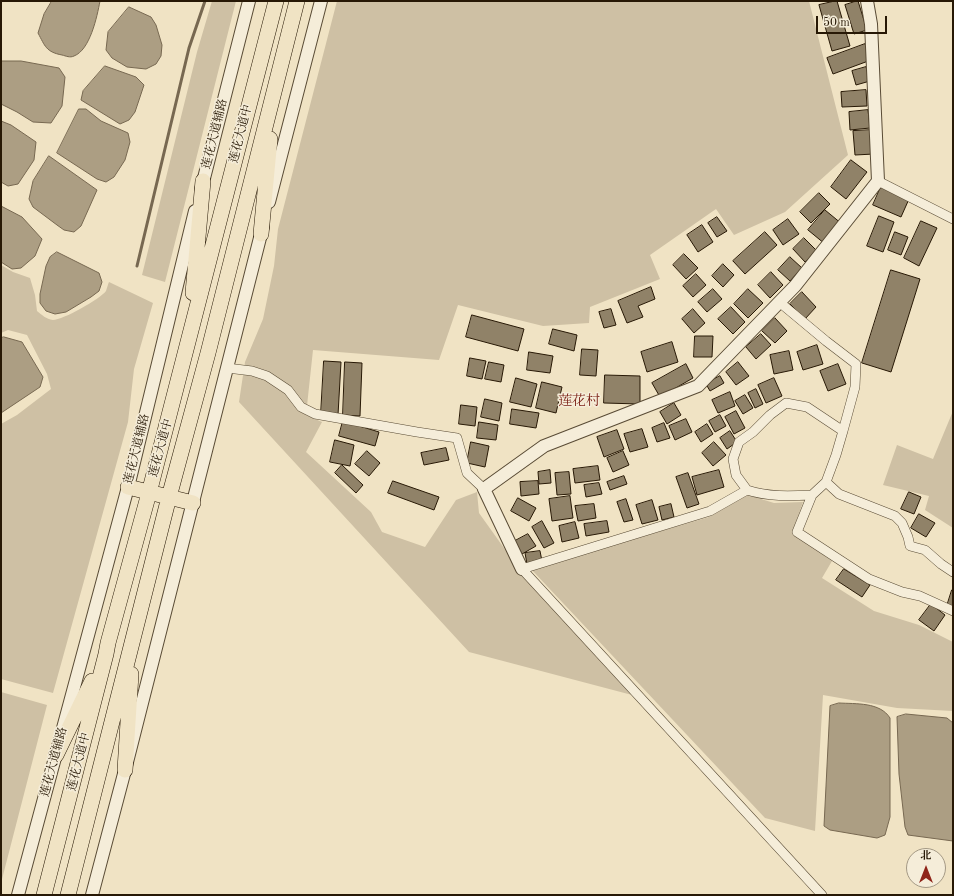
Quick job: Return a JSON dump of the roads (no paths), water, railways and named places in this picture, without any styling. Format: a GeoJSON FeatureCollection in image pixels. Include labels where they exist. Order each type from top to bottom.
{"type":"FeatureCollection","features":[{"type":"Feature","properties":{"kind":"main road","name":"莲花大道中"},"geometry":{"type":"LineString","coordinates":[[44,895],[276,1]]}},
{"type":"Feature","properties":{"kind":"main road","name":"莲花大道中"},"geometry":{"type":"LineString","coordinates":[[68,895],[297,1]]}},
{"type":"Feature","properties":{"kind":"main road"},"geometry":{"type":"LineString","coordinates":[[261,234],[276,87]]}},
{"type":"Feature","properties":{"kind":"main road"},"geometry":{"type":"LineString","coordinates":[[203,181],[188,342],[208,353]]}},
{"type":"Feature","properties":{"kind":"main road"},"geometry":{"type":"LineString","coordinates":[[128,487],[193,503]]}},
{"type":"Feature","properties":{"kind":"main road"},"geometry":{"type":"LineString","coordinates":[[56,755],[107,648],[132,642],[125,770]]}},
{"type":"Feature","properties":{"kind":"street","name":"莲花大道辅路"},"geometry":{"type":"LineString","coordinates":[[18,895],[128,487],[249,1]]}},
{"type":"Feature","properties":{"kind":"street"},"geometry":{"type":"LineString","coordinates":[[92,895],[321,1]]}},
{"type":"Feature","properties":{"kind":"street"},"geometry":{"type":"LineString","coordinates":[[484,489],[544,446],[698,386],[795,286],[878,181],[871,24],[867,1]]}},
{"type":"Feature","properties":{"kind":"street"},"geometry":{"type":"LineString","coordinates":[[878,181],[953,219]]}},
{"type":"Feature","properties":{"kind":"street"},"geometry":{"type":"LineString","coordinates":[[784,306],[856,364],[855,387],[836,455],[826,482],[812,495],[797,532],[870,579],[902,592],[920,596],[953,611]]}},
{"type":"Feature","properties":{"kind":"street"},"geometry":{"type":"LineString","coordinates":[[227,368],[252,371],[267,376],[288,390],[301,407],[315,414],[457,438],[467,473],[484,489],[522,569],[822,895]]}},
{"type":"Feature","properties":{"kind":"street"},"geometry":{"type":"LineString","coordinates":[[812,495],[761,495],[747,490],[736,475],[732,459],[739,442],[753,432],[770,415],[786,403],[807,407],[843,431]]}},
{"type":"Feature","properties":{"kind":"street"},"geometry":{"type":"LineString","coordinates":[[826,482],[839,494],[895,516],[902,523],[910,546],[925,550],[953,572]]}},
{"type":"Feature","properties":{"kind":"street"},"geometry":{"type":"LineString","coordinates":[[522,569],[710,510],[747,490]]}},
{"type":"Feature","properties":{"kind":"waterway"},"geometry":{"type":"LineString","coordinates":[[137,266],[189,48],[205,1]]}},
{"type":"Feature","properties":{"kind":"district","name":"莲花村"},"geometry":{"type":"Point","coordinates":[579,401]}}]}
